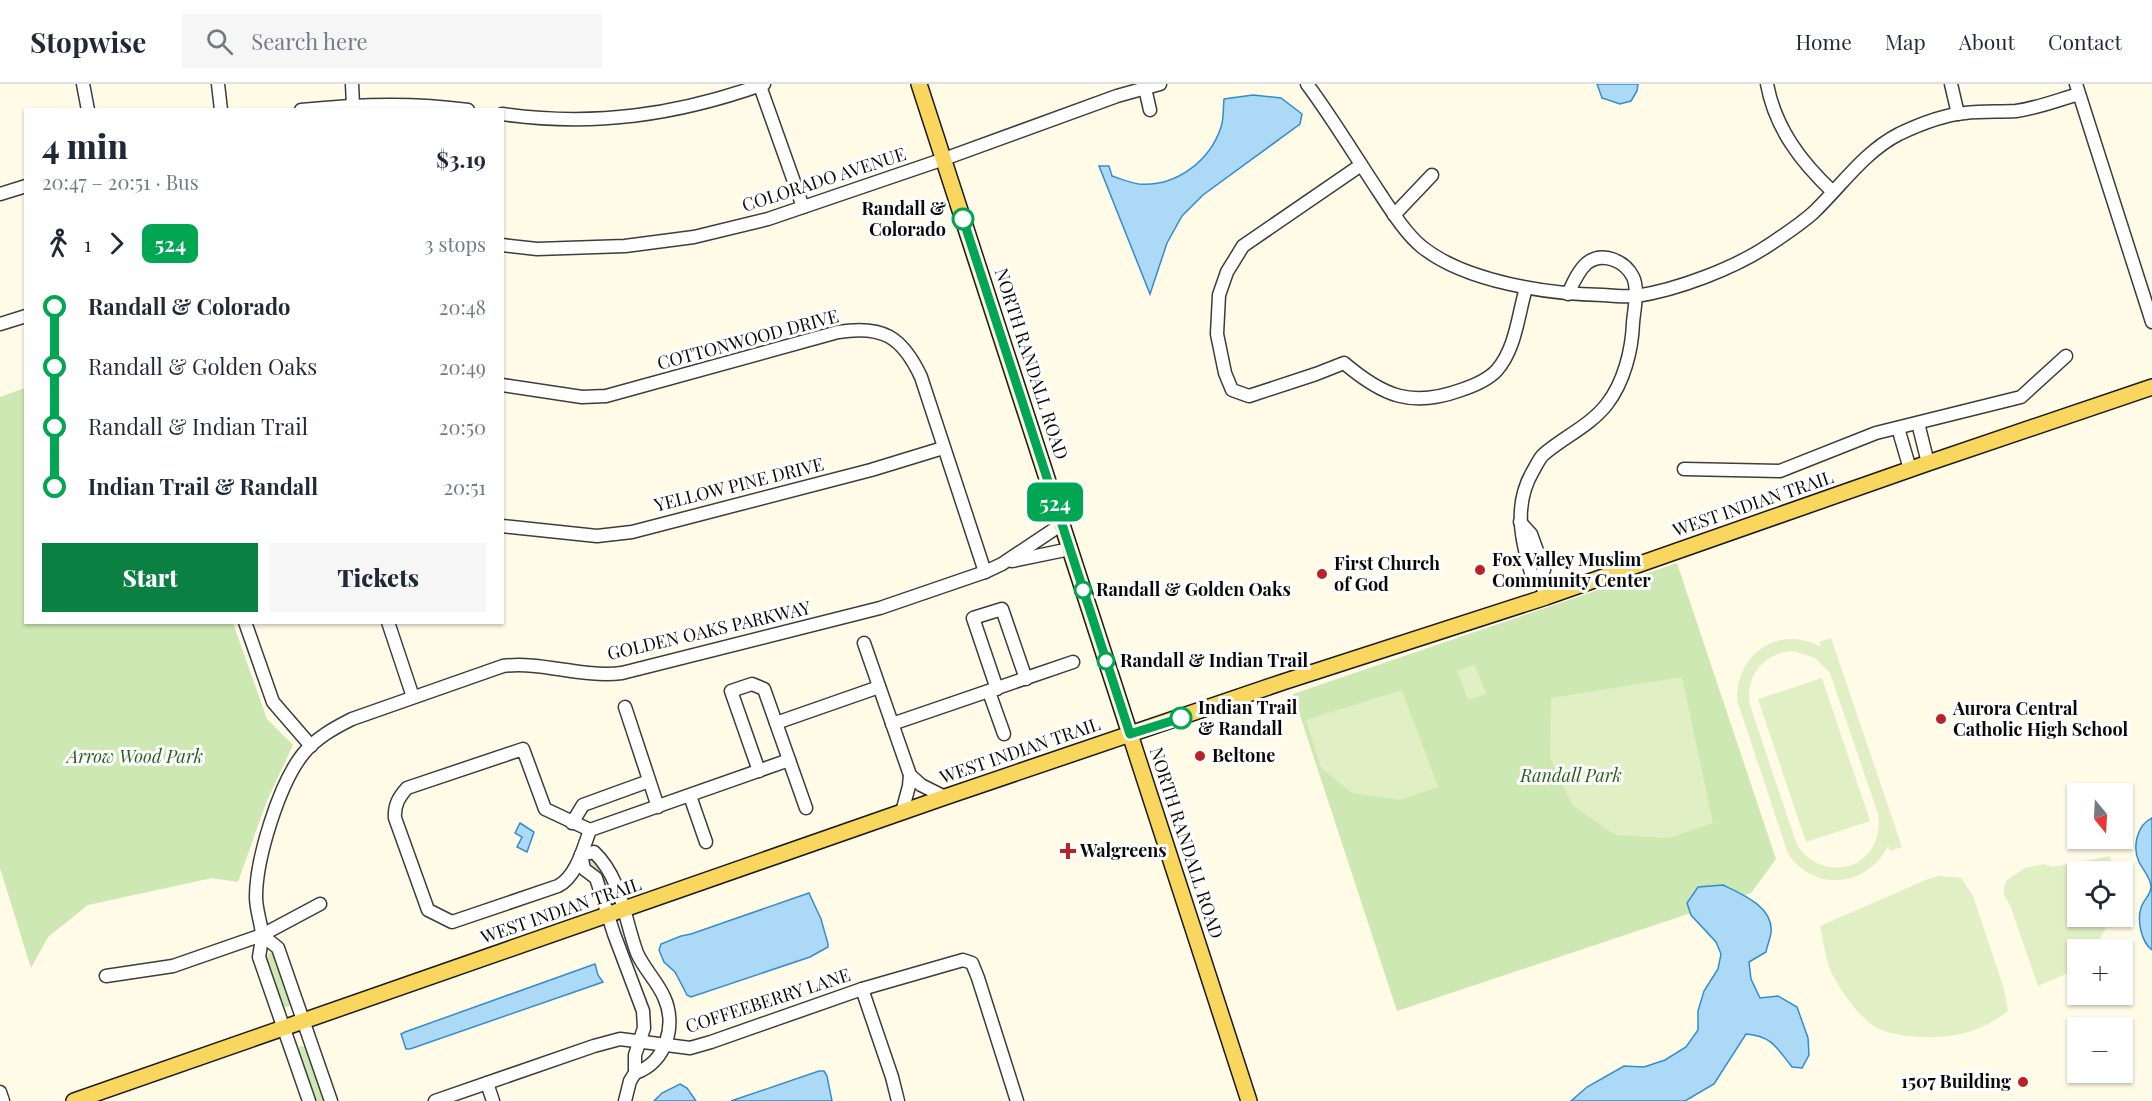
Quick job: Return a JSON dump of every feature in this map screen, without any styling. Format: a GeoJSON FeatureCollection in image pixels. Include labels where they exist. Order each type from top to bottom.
{"type":"FeatureCollection","features":[{"type":"Feature","properties":{"kind":"main road","name":"NORTH RANDALL ROAD"},"geometry":{"type":"LineString","coordinates":[[919,84],[1249,1101]]}},
{"type":"Feature","properties":{"kind":"main road","name":"WEST INDIAN TRAIL"},"geometry":{"type":"LineString","coordinates":[[74,1101],[945,797],[1546,597],[2152,387]]}},
{"type":"Feature","properties":{"kind":"street"},"geometry":{"type":"LineString","coordinates":[[83,84],[88,108]]}},
{"type":"Feature","properties":{"kind":"street"},"geometry":{"type":"LineString","coordinates":[[218,84],[221,108]]}},
{"type":"Feature","properties":{"kind":"street"},"geometry":{"type":"LineString","coordinates":[[352,84],[353,105]]}},
{"type":"Feature","properties":{"kind":"street","name":"COLORADO AVENUE"},"geometry":{"type":"LineString","coordinates":[[504,245],[537,249],[625,246],[694,237],[768,219],[944,159],[1144,86],[1160,84]]}},
{"type":"Feature","properties":{"kind":"street"},"geometry":{"type":"LineString","coordinates":[[1307,84],[1331,115],[1394,215],[1421,246],[1448,263],[1474,274],[1526,288],[1568,294],[1635,296],[1691,282],[1744,261],[1813,213],[1869,155],[1897,135],[1931,120],[1958,114],[2015,111],[2038,107],[2077,89],[2152,322]]}},
{"type":"Feature","properties":{"kind":"street"},"geometry":{"type":"LineString","coordinates":[[1767,84],[1773,107],[1787,137],[1809,168],[1833,192]]}},
{"type":"Feature","properties":{"kind":"street"},"geometry":{"type":"LineString","coordinates":[[1951,84],[1958,114]]}},
{"type":"Feature","properties":{"kind":"street"},"geometry":{"type":"LineString","coordinates":[[504,114],[531,118],[599,120],[640,116],[684,108],[762,85],[803,207]]}},
{"type":"Feature","properties":{"kind":"street"},"geometry":{"type":"LineString","coordinates":[[1144,86],[1150,110]]}},
{"type":"Feature","properties":{"kind":"street"},"geometry":{"type":"LineString","coordinates":[[322,108],[398,104],[445,108]]}},
{"type":"Feature","properties":{"kind":"street"},"geometry":{"type":"LineString","coordinates":[[1361,165],[1243,246],[1227,272],[1219,295],[1217,334],[1225,373],[1232,390],[1249,396],[1344,363],[1365,381],[1386,392],[1413,399],[1442,397],[1472,386],[1496,371],[1511,348],[1526,288]]}},
{"type":"Feature","properties":{"kind":"street"},"geometry":{"type":"LineString","coordinates":[[1394,215],[1432,175]]}},
{"type":"Feature","properties":{"kind":"street"},"geometry":{"type":"LineString","coordinates":[[0,194],[24,187]]}},
{"type":"Feature","properties":{"kind":"street"},"geometry":{"type":"LineString","coordinates":[[1546,597],[1539,577],[1533,576],[1523,547],[1520,522],[1524,486],[1542,456],[1575,434],[1607,404],[1623,374],[1632,343],[1634,278],[1627,267],[1614,259],[1597,258],[1587,263],[1576,276],[1568,294]]}},
{"type":"Feature","properties":{"kind":"street"},"geometry":{"type":"LineString","coordinates":[[0,324],[24,317]]}},
{"type":"Feature","properties":{"kind":"street","name":"COTTONWOOD DRIVE"},"geometry":{"type":"LineString","coordinates":[[504,385],[582,397],[606,396],[838,332],[859,328],[879,331],[903,347],[921,377],[985,572]]}},
{"type":"Feature","properties":{"kind":"street"},"geometry":{"type":"LineString","coordinates":[[1684,469],[1780,471],[1855,440],[2021,397],[2066,356]]}},
{"type":"Feature","properties":{"kind":"street"},"geometry":{"type":"LineString","coordinates":[[1918,423],[1928,463]]}},
{"type":"Feature","properties":{"kind":"street"},"geometry":{"type":"LineString","coordinates":[[1899,428],[1910,470]]}},
{"type":"Feature","properties":{"kind":"street","name":"YELLOW PINE DRIVE"},"geometry":{"type":"LineString","coordinates":[[504,526],[597,536],[633,532],[871,470],[943,448]]}},
{"type":"Feature","properties":{"kind":"street","name":"GOLDEN OAKS PARKWAY"},"geometry":{"type":"LineString","coordinates":[[309,1101],[259,957],[262,935],[256,900],[261,860],[288,779],[295,765],[311,746],[336,727],[487,671],[515,665],[593,675],[636,670],[880,608],[985,572],[1002,564],[1062,524]]}},
{"type":"Feature","properties":{"kind":"street","name":"GOLDEN OAKS PARKWAY"},"geometry":{"type":"LineString","coordinates":[[1002,564],[1070,549]]}},
{"type":"Feature","properties":{"kind":"street"},"geometry":{"type":"LineString","coordinates":[[1004,734],[973,618],[1002,609],[1026,679]]}},
{"type":"Feature","properties":{"kind":"street"},"geometry":{"type":"LineString","coordinates":[[245,624],[273,702],[311,746]]}},
{"type":"Feature","properties":{"kind":"street"},"geometry":{"type":"LineString","coordinates":[[389,624],[413,697]]}},
{"type":"Feature","properties":{"kind":"street"},"geometry":{"type":"LineString","coordinates":[[864,643],[910,775],[902,812]]}},
{"type":"Feature","properties":{"kind":"street"},"geometry":{"type":"LineString","coordinates":[[892,724],[1073,662]]}},
{"type":"Feature","properties":{"kind":"street"},"geometry":{"type":"LineString","coordinates":[[759,771],[731,691],[752,684],[764,690],[806,808]]}},
{"type":"Feature","properties":{"kind":"street"},"geometry":{"type":"LineString","coordinates":[[776,723],[879,687]]}},
{"type":"Feature","properties":{"kind":"street"},"geometry":{"type":"LineString","coordinates":[[625,707],[658,807]]}},
{"type":"Feature","properties":{"kind":"street"},"geometry":{"type":"LineString","coordinates":[[590,830],[581,855],[566,882],[452,922],[428,910],[394,810],[399,797],[407,788],[523,749],[542,806],[549,812],[590,830],[789,760]]}},
{"type":"Feature","properties":{"kind":"street"},"geometry":{"type":"LineString","coordinates":[[910,775],[921,785],[945,797]]}},
{"type":"Feature","properties":{"kind":"street"},"geometry":{"type":"LineString","coordinates":[[572,823],[583,805],[649,781]]}},
{"type":"Feature","properties":{"kind":"street"},"geometry":{"type":"LineString","coordinates":[[690,796],[706,842]]}},
{"type":"Feature","properties":{"kind":"street"},"geometry":{"type":"LineString","coordinates":[[581,855],[594,852],[604,862],[613,877],[638,955],[657,984],[668,1010],[666,1046],[647,1069],[635,1073]]}},
{"type":"Feature","properties":{"kind":"street"},"geometry":{"type":"LineString","coordinates":[[581,855],[584,869],[596,878],[641,1003],[644,1028],[635,1055],[635,1073],[630,1081],[625,1101]]}},
{"type":"Feature","properties":{"kind":"street"},"geometry":{"type":"LineString","coordinates":[[106,976],[173,966],[262,935],[320,904]]}},
{"type":"Feature","properties":{"kind":"street"},"geometry":{"type":"LineString","coordinates":[[262,935],[278,948],[331,1101]]}},
{"type":"Feature","properties":{"kind":"street","name":"COFFEEBERRY LANE"},"geometry":{"type":"LineString","coordinates":[[435,1101],[620,1039],[690,1047],[711,1042],[862,989],[963,960],[972,963],[1017,1101]]}},
{"type":"Feature","properties":{"kind":"street"},"geometry":{"type":"LineString","coordinates":[[862,989],[898,1101]]}},
{"type":"Feature","properties":{"kind":"street"},"geometry":{"type":"LineString","coordinates":[[487,1083],[493,1101]]}},
{"type":"Feature","properties":{"kind":"street"},"geometry":{"type":"LineString","coordinates":[[0,1092],[3,1101]]}},
{"type":"Feature","properties":{"kind":"green space","name":"Arrow Wood Park"},"geometry":{"type":"Polygon","coordinates":[[[24,388],[24,624],[233,624],[267,719],[293,745],[266,803],[238,882],[212,878],[88,905],[48,937],[31,968],[0,868],[0,397],[24,388]]]}},
{"type":"Feature","properties":{"kind":"green space","name":"Randall Park"},"geometry":{"type":"Polygon","coordinates":[[[1677,563],[1776,859],[1751,893],[1397,1011],[1293,694],[1677,563]]]}},
{"type":"Feature","properties":{"kind":"green space"},"geometry":{"type":"Polygon","coordinates":[[[1831,638],[1902,847],[1890,851],[1888,846],[1879,860],[1867,870],[1854,877],[1840,880],[1812,875],[1799,867],[1788,854],[1737,700],[1744,669],[1762,648],[1790,639],[1805,641],[1821,647],[1819,642],[1831,638]],[[1794,651],[1783,652],[1766,661],[1754,675],[1749,694],[1750,705],[1797,845],[1809,858],[1823,866],[1837,868],[1851,865],[1864,858],[1873,847],[1878,832],[1878,814],[1830,673],[1815,658],[1794,651]]]}},
{"type":"Feature","properties":{"kind":"green space"},"geometry":{"type":"Polygon","coordinates":[[[1475,665],[1486,694],[1468,700],[1457,671],[1475,665]]]}},
{"type":"Feature","properties":{"kind":"green space"},"geometry":{"type":"Polygon","coordinates":[[[1682,677],[1713,823],[1669,838],[1615,835],[1572,805],[1550,758],[1551,698],[1682,677]]]}},
{"type":"Feature","properties":{"kind":"green space"},"geometry":{"type":"Polygon","coordinates":[[[1822,678],[1870,821],[1806,842],[1758,699],[1822,678]]]}},
{"type":"Feature","properties":{"kind":"green space"},"geometry":{"type":"Polygon","coordinates":[[[1402,690],[1438,787],[1400,800],[1352,793],[1321,768],[1306,720],[1402,690]]]}},
{"type":"Feature","properties":{"kind":"green space"},"geometry":{"type":"Polygon","coordinates":[[[2110,856],[2111,861],[2084,861],[2110,856]]]}},
{"type":"Feature","properties":{"kind":"green space"},"geometry":{"type":"Polygon","coordinates":[[[590,857],[604,870],[610,891],[606,891],[599,874],[587,865],[586,858],[590,857]]]}},
{"type":"Feature","properties":{"kind":"green space"},"geometry":{"type":"Polygon","coordinates":[[[2044,864],[2053,867],[2067,864],[2067,927],[2106,927],[2100,939],[2067,939],[2067,973],[2038,986],[2010,905],[2004,895],[2004,887],[2007,880],[2025,868],[2044,864]]]}},
{"type":"Feature","properties":{"kind":"green space"},"geometry":{"type":"Polygon","coordinates":[[[1939,876],[1961,878],[1973,896],[2004,989],[2008,1011],[1989,1024],[1970,1032],[1950,1036],[1915,1037],[1881,1030],[1858,1012],[1838,984],[1829,967],[1820,926],[1939,876]]]}},
{"type":"Feature","properties":{"kind":"green space"},"geometry":{"type":"Polygon","coordinates":[[[270,952],[275,955],[291,1003],[288,1007],[283,1007],[265,958],[270,952]]]}},
{"type":"Feature","properties":{"kind":"green space"},"geometry":{"type":"Polygon","coordinates":[[[300,1046],[306,1047],[325,1101],[314,1101],[297,1050],[300,1046]]]}},
{"type":"Feature","properties":{"kind":"water"},"geometry":{"type":"Polygon","coordinates":[[[1597,84],[1638,84],[1631,101],[1620,104],[1602,98],[1597,84]]]}},
{"type":"Feature","properties":{"kind":"water"},"geometry":{"type":"Polygon","coordinates":[[[1253,95],[1281,98],[1302,114],[1300,124],[1203,195],[1182,216],[1167,243],[1150,294],[1099,166],[1109,166],[1112,176],[1139,184],[1153,184],[1178,176],[1200,161],[1209,151],[1222,124],[1224,99],[1253,95]]]}},
{"type":"Feature","properties":{"kind":"water"},"geometry":{"type":"Polygon","coordinates":[[[2152,818],[2152,950],[2145,942],[2139,918],[2142,905],[2151,890],[2151,884],[2139,862],[2136,843],[2139,831],[2152,818]]]}},
{"type":"Feature","properties":{"kind":"water"},"geometry":{"type":"Polygon","coordinates":[[[520,823],[534,832],[527,852],[517,847],[522,837],[515,833],[520,823]]]}},
{"type":"Feature","properties":{"kind":"water"},"geometry":{"type":"Polygon","coordinates":[[[1723,885],[1755,903],[1762,909],[1771,924],[1766,952],[1749,962],[1751,979],[1760,998],[1778,996],[1797,1007],[1808,1038],[1809,1055],[1802,1068],[1792,1067],[1768,1040],[1746,1034],[1714,1084],[1685,1101],[1571,1101],[1587,1087],[1624,1066],[1644,1067],[1665,1060],[1686,1047],[1698,1030],[1698,1011],[1704,991],[1718,969],[1721,954],[1716,942],[1691,915],[1687,903],[1698,887],[1723,885]]]}},
{"type":"Feature","properties":{"kind":"water"},"geometry":{"type":"Polygon","coordinates":[[[809,893],[821,919],[828,944],[828,947],[810,957],[691,997],[687,995],[675,972],[664,962],[659,950],[661,944],[809,893]]]}},
{"type":"Feature","properties":{"kind":"water"},"geometry":{"type":"Polygon","coordinates":[[[595,964],[603,982],[406,1049],[401,1034],[405,1032],[595,964]]]}},
{"type":"Feature","properties":{"kind":"water"},"geometry":{"type":"Polygon","coordinates":[[[824,1071],[827,1076],[832,1101],[731,1101],[824,1071]]]}},
{"type":"Feature","properties":{"kind":"water"},"geometry":{"type":"Polygon","coordinates":[[[680,1084],[687,1088],[696,1101],[654,1101],[662,1093],[680,1084]]]}},
{"type":"Feature","properties":{"kind":"bus line","name":"524"},"geometry":{"type":"LineString","coordinates":[[963,219],[1130,734],[1181,718]]}},
{"type":"Feature","properties":{"kind":"place","name":"Randall & Colorado"},"geometry":{"type":"Point","coordinates":[963,219]}},
{"type":"Feature","properties":{"kind":"place","name":"Fox Valley Muslim Community Center"},"geometry":{"type":"Point","coordinates":[1480,570]}},
{"type":"Feature","properties":{"kind":"place","name":"First Church of God"},"geometry":{"type":"Point","coordinates":[1322,574]}},
{"type":"Feature","properties":{"kind":"place","name":"Randall & Golden Oaks"},"geometry":{"type":"Point","coordinates":[1083,590]}},
{"type":"Feature","properties":{"kind":"place","name":"Randall & Indian Trail"},"geometry":{"type":"Point","coordinates":[1106,661]}},
{"type":"Feature","properties":{"kind":"place","name":"Indian Trail & Randall"},"geometry":{"type":"Point","coordinates":[1181,718]}},
{"type":"Feature","properties":{"kind":"place","name":"Aurora Central Catholic High School"},"geometry":{"type":"Point","coordinates":[1941,719]}},
{"type":"Feature","properties":{"kind":"place","name":"Beltone"},"geometry":{"type":"Point","coordinates":[1200,756]}},
{"type":"Feature","properties":{"kind":"place","name":"Walgreens"},"geometry":{"type":"Point","coordinates":[1068,851]}},
{"type":"Feature","properties":{"kind":"place","name":"1507 Building"},"geometry":{"type":"Point","coordinates":[2023,1082]}}]}
